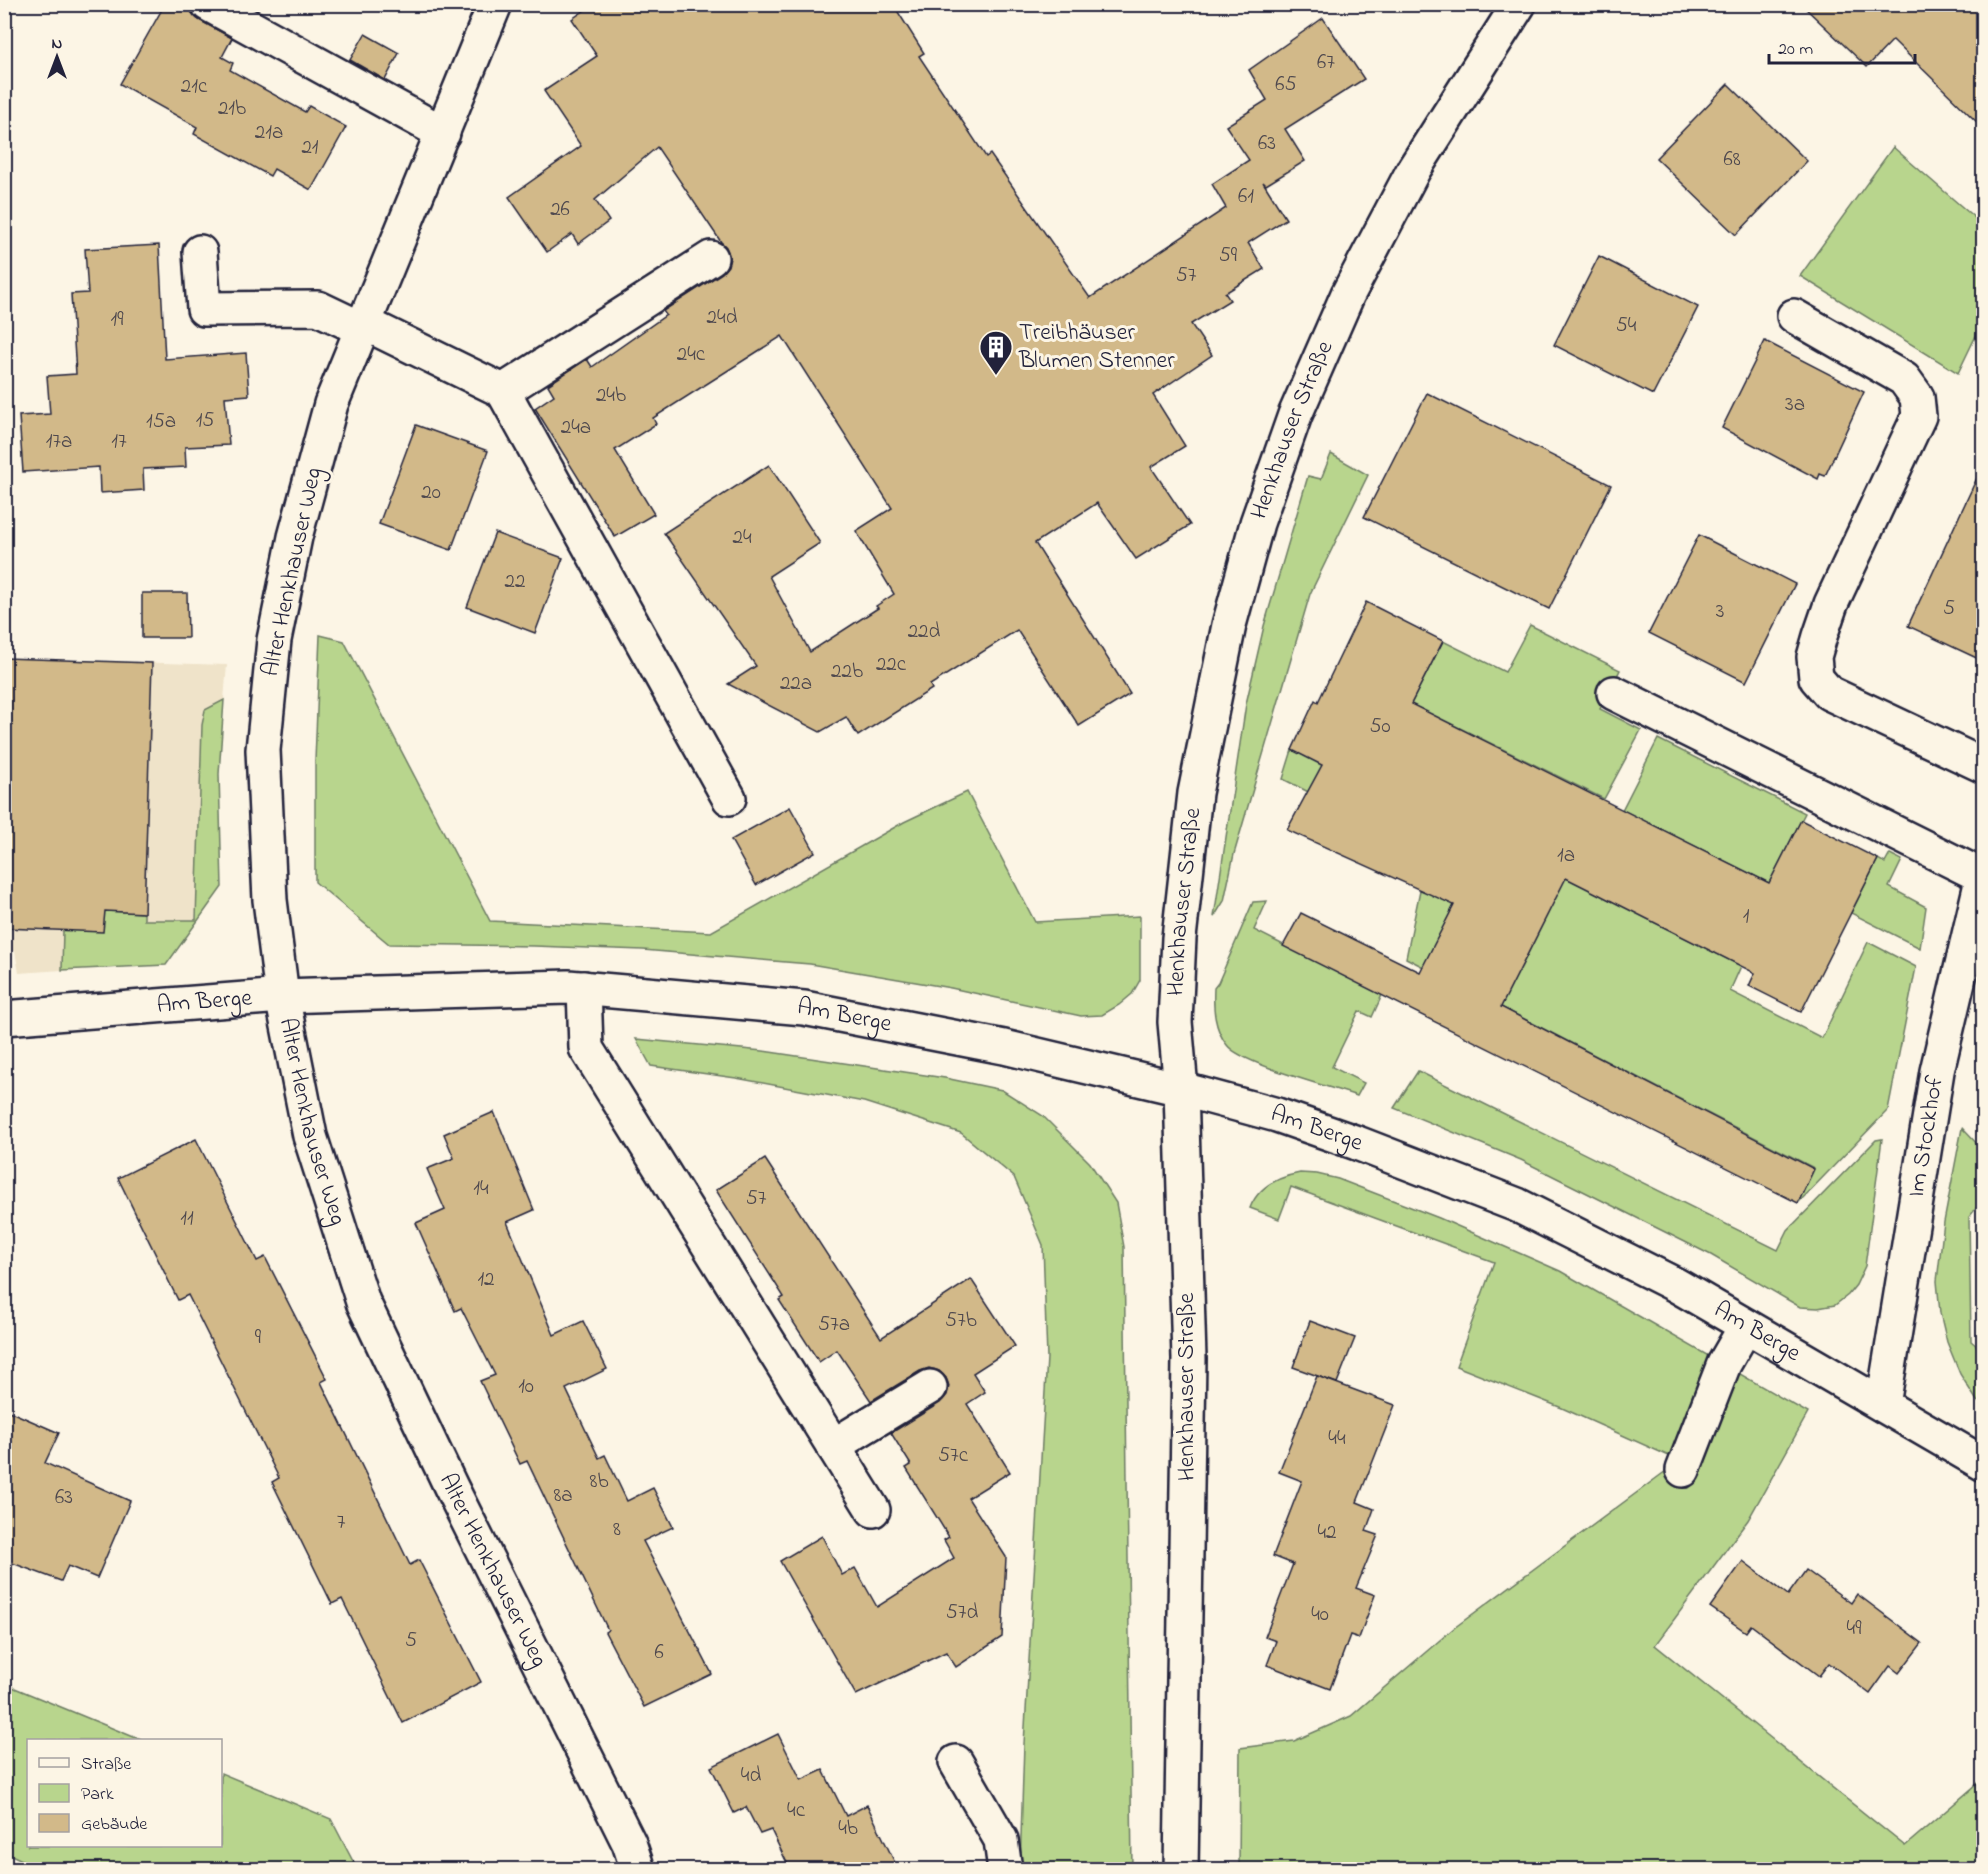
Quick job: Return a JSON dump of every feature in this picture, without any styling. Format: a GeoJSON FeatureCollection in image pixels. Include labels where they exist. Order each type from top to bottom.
{"type":"FeatureCollection","features":[{"type":"Feature","properties":{"kind":"street"},"geometry":{"type":"LineString","coordinates":[[208,4],[443,133]]}},
{"type":"Feature","properties":{"kind":"street","name":"Alter Henkhauser Weg"},"geometry":{"type":"LineString","coordinates":[[495,4],[331,404],[295,537],[274,640],[263,750],[270,900],[282,996],[310,1136],[363,1302],[451,1487],[629,1843],[638,1869]]}},
{"type":"Feature","properties":{"kind":"street","name":"Henkhauser Straße"},"geometry":{"type":"LineString","coordinates":[[1181,1869],[1189,1359],[1181,1089],[1175,1022],[1183,891],[1195,793],[1229,625],[1257,523],[1295,415],[1348,294],[1414,169],[1519,4]]}},
{"type":"Feature","properties":{"kind":"street"},"geometry":{"type":"LineString","coordinates":[[200,252],[204,309],[318,308],[363,326],[503,391],[729,798]]}},
{"type":"Feature","properties":{"kind":"street"},"geometry":{"type":"LineString","coordinates":[[503,391],[711,258]]}},
{"type":"Feature","properties":{"kind":"street"},"geometry":{"type":"LineString","coordinates":[[1794,316],[1904,379],[1917,397],[1919,416],[1831,604],[1814,657],[1816,678],[1829,693],[1983,766]]}},
{"type":"Feature","properties":{"kind":"street"},"geometry":{"type":"LineString","coordinates":[[1614,693],[1983,873]]}},
{"type":"Feature","properties":{"kind":"street","name":"Im Stockhof"},"geometry":{"type":"LineString","coordinates":[[1883,1405],[1937,1071],[1983,873]]}},
{"type":"Feature","properties":{"kind":"street","name":"Am Berge"},"geometry":{"type":"LineString","coordinates":[[4,1018],[282,996],[568,987],[804,1008],[1004,1047],[1181,1089],[1277,1115],[1357,1143],[1517,1205],[1676,1285],[1983,1464]]}},
{"type":"Feature","properties":{"kind":"street"},"geometry":{"type":"LineString","coordinates":[[584,988],[586,1048],[873,1510]]}},
{"type":"Feature","properties":{"kind":"street"},"geometry":{"type":"LineString","coordinates":[[1683,1470],[1724,1364],[1746,1326]]}},
{"type":"Feature","properties":{"kind":"street"},"geometry":{"type":"LineString","coordinates":[[833,1446],[930,1387]]}},
{"type":"Feature","properties":{"kind":"street"},"geometry":{"type":"LineString","coordinates":[[956,1762],[1001,1840],[1005,1869]]}},
{"type":"Feature","properties":{"kind":"shaded area"},"geometry":{"type":"Polygon","coordinates":[[[5,658],[227,665],[224,700],[205,710],[202,725],[196,921],[144,920],[103,932],[63,931],[62,970],[19,973],[15,951],[5,950],[5,658]]]}},
{"type":"Feature","properties":{"kind":"green space"},"geometry":{"type":"Polygon","coordinates":[[[1893,147],[1983,225],[1983,321],[1958,373],[1800,276],[1893,147]]]}},
{"type":"Feature","properties":{"kind":"green space"},"geometry":{"type":"Polygon","coordinates":[[[1331,454],[1368,475],[1310,594],[1234,854],[1224,901],[1214,917],[1246,704],[1264,626],[1308,476],[1321,479],[1331,454]]]}},
{"type":"Feature","properties":{"kind":"green space"},"geometry":{"type":"Polygon","coordinates":[[[1530,625],[1620,670],[1600,709],[1641,730],[1604,799],[1411,704],[1443,641],[1505,672],[1530,625]]]}},
{"type":"Feature","properties":{"kind":"green space"},"geometry":{"type":"Polygon","coordinates":[[[320,635],[344,641],[490,921],[711,932],[904,822],[967,792],[1035,922],[1140,916],[1140,980],[1132,994],[1119,1005],[1102,1015],[1081,1016],[951,988],[810,964],[643,950],[389,944],[315,882],[315,761],[320,635]]]}},
{"type":"Feature","properties":{"kind":"green space"},"geometry":{"type":"Polygon","coordinates":[[[224,700],[219,774],[222,887],[166,965],[62,970],[63,930],[105,911],[144,913],[144,920],[196,920],[202,725],[205,710],[224,700]]]}},
{"type":"Feature","properties":{"kind":"green space"},"geometry":{"type":"Polygon","coordinates":[[[1658,739],[1805,813],[1769,883],[1622,810],[1658,739]]]}},
{"type":"Feature","properties":{"kind":"green space"},"geometry":{"type":"Polygon","coordinates":[[[1292,750],[1341,775],[1566,878],[1741,966],[1730,991],[1822,1038],[1868,942],[1916,967],[1888,1110],[1798,1203],[1814,1168],[1406,958],[1420,890],[1436,857],[1283,779],[1292,750]]]}},
{"type":"Feature","properties":{"kind":"green space"},"geometry":{"type":"Polygon","coordinates":[[[1890,854],[1902,860],[1889,887],[1926,907],[1920,948],[1851,913],[1878,859],[1885,863],[1890,854]]]}},
{"type":"Feature","properties":{"kind":"green space"},"geometry":{"type":"Polygon","coordinates":[[[1267,901],[1254,930],[1382,995],[1372,1017],[1359,1011],[1332,1067],[1364,1083],[1357,1096],[1250,1060],[1227,1045],[1219,1032],[1214,1011],[1214,988],[1253,902],[1267,901]]]}},
{"type":"Feature","properties":{"kind":"green space"},"geometry":{"type":"Polygon","coordinates":[[[636,1039],[763,1051],[945,1078],[1002,1090],[1043,1116],[1090,1163],[1116,1203],[1124,1247],[1132,1869],[1020,1869],[1024,1744],[1047,1358],[1043,1245],[1014,1177],[961,1133],[864,1102],[736,1078],[651,1066],[636,1039]]]}},
{"type":"Feature","properties":{"kind":"green space"},"geometry":{"type":"Polygon","coordinates":[[[1418,1071],[1778,1250],[1788,1230],[1876,1140],[1882,1139],[1865,1266],[1856,1285],[1835,1305],[1818,1308],[1800,1307],[1711,1255],[1521,1160],[1394,1108],[1418,1071]]]}},
{"type":"Feature","properties":{"kind":"green space"},"geometry":{"type":"Polygon","coordinates":[[[1962,1128],[1983,1150],[1983,1200],[1969,1217],[1971,1341],[1983,1351],[1983,1405],[1977,1401],[1960,1374],[1947,1342],[1940,1313],[1937,1281],[1944,1222],[1962,1128]]]}},
{"type":"Feature","properties":{"kind":"green space"},"geometry":{"type":"Polygon","coordinates":[[[1300,1173],[1338,1179],[1439,1218],[1560,1271],[1808,1413],[1748,1520],[1655,1645],[1905,1846],[1983,1779],[1983,1869],[1239,1870],[1240,1748],[1294,1741],[1351,1716],[1454,1628],[1670,1468],[1669,1456],[1562,1408],[1456,1366],[1494,1262],[1291,1187],[1279,1219],[1250,1208],[1258,1194],[1270,1184],[1300,1173]]]}},
{"type":"Feature","properties":{"kind":"green space"},"geometry":{"type":"Polygon","coordinates":[[[5,1684],[139,1739],[27,1739],[27,1847],[222,1847],[222,1773],[331,1819],[357,1869],[43,1870],[5,1852],[5,1684]]]}},
{"type":"Feature","properties":{"kind":"building"},"geometry":{"type":"Polygon","coordinates":[[[165,4],[189,4],[192,13],[199,20],[232,38],[222,57],[233,63],[230,70],[305,112],[309,106],[346,127],[311,190],[274,169],[270,176],[194,134],[197,127],[120,84],[165,4]]]}},
{"type":"Feature","properties":{"kind":"building"},"geometry":{"type":"Polygon","coordinates":[[[594,4],[893,4],[924,53],[919,56],[986,157],[990,154],[1090,298],[1226,208],[1212,184],[1249,160],[1226,126],[1267,100],[1249,70],[1323,18],[1364,79],[1285,129],[1305,161],[1266,185],[1263,182],[1286,219],[1248,243],[1264,269],[1225,293],[1230,300],[1191,324],[1212,355],[1153,395],[1185,446],[1151,467],[1190,525],[1136,559],[1097,503],[1035,543],[1130,694],[1079,726],[1017,630],[930,685],[932,689],[858,736],[846,717],[820,732],[728,684],[756,666],[664,533],[769,465],[820,543],[769,576],[810,652],[878,608],[876,606],[894,594],[856,531],[892,508],[782,336],[653,418],[656,424],[615,450],[654,514],[615,537],[535,408],[554,395],[548,385],[587,359],[592,367],[666,315],[663,311],[722,273],[728,266],[730,258],[726,247],[657,147],[595,200],[609,221],[578,244],[572,234],[547,252],[509,197],[581,146],[544,91],[597,56],[572,19],[594,4]]]}},
{"type":"Feature","properties":{"kind":"building"},"geometry":{"type":"Polygon","coordinates":[[[1801,4],[1983,4],[1983,128],[1893,40],[1867,67],[1801,4]]]}},
{"type":"Feature","properties":{"kind":"building"},"geometry":{"type":"Polygon","coordinates":[[[365,34],[399,53],[385,80],[350,60],[365,34]]]}},
{"type":"Feature","properties":{"kind":"building"},"geometry":{"type":"Polygon","coordinates":[[[1728,84],[1807,161],[1736,235],[1656,158],[1728,84]]]}},
{"type":"Feature","properties":{"kind":"building"},"geometry":{"type":"Polygon","coordinates":[[[159,245],[165,359],[246,353],[249,395],[225,397],[229,445],[185,447],[186,467],[143,469],[144,490],[100,493],[99,467],[23,472],[19,416],[50,414],[47,376],[76,374],[71,294],[88,293],[85,249],[159,245]]]}},
{"type":"Feature","properties":{"kind":"building"},"geometry":{"type":"Polygon","coordinates":[[[1599,256],[1698,307],[1653,395],[1554,345],[1599,256]]]}},
{"type":"Feature","properties":{"kind":"building"},"geometry":{"type":"Polygon","coordinates":[[[1765,341],[1864,392],[1825,476],[1820,474],[1818,479],[1722,428],[1765,341]]]}},
{"type":"Feature","properties":{"kind":"building"},"geometry":{"type":"Polygon","coordinates":[[[1427,393],[1611,485],[1549,609],[1364,517],[1427,393]]]}},
{"type":"Feature","properties":{"kind":"building"},"geometry":{"type":"Polygon","coordinates":[[[416,425],[488,451],[451,550],[379,524],[416,425]]]}},
{"type":"Feature","properties":{"kind":"building"},"geometry":{"type":"Polygon","coordinates":[[[1983,465],[1983,661],[1908,626],[1983,465]]]}},
{"type":"Feature","properties":{"kind":"building"},"geometry":{"type":"Polygon","coordinates":[[[495,533],[563,558],[535,633],[467,607],[495,533]]]}},
{"type":"Feature","properties":{"kind":"building"},"geometry":{"type":"Polygon","coordinates":[[[1699,535],[1795,584],[1746,682],[1649,633],[1699,535]]]}},
{"type":"Feature","properties":{"kind":"building"},"geometry":{"type":"Polygon","coordinates":[[[142,593],[187,593],[188,638],[142,638],[142,593]]]}},
{"type":"Feature","properties":{"kind":"building"},"geometry":{"type":"Polygon","coordinates":[[[1366,602],[1443,641],[1411,704],[1769,883],[1801,820],[1878,859],[1801,1012],[1749,986],[1755,973],[1566,878],[1501,1007],[1814,1169],[1798,1203],[1283,946],[1301,913],[1420,972],[1454,905],[1287,830],[1322,765],[1292,750],[1366,602]]]}},
{"type":"Feature","properties":{"kind":"building"},"geometry":{"type":"Polygon","coordinates":[[[4,658],[152,663],[144,913],[105,911],[103,932],[4,928],[4,658]]]}},
{"type":"Feature","properties":{"kind":"building"},"geometry":{"type":"Polygon","coordinates":[[[790,807],[815,852],[756,885],[731,840],[790,807]]]}},
{"type":"Feature","properties":{"kind":"building"},"geometry":{"type":"Polygon","coordinates":[[[494,1112],[534,1210],[507,1222],[554,1335],[583,1321],[607,1369],[566,1389],[599,1458],[605,1455],[627,1501],[653,1488],[673,1527],[643,1541],[712,1674],[644,1707],[605,1632],[608,1630],[527,1461],[520,1464],[480,1381],[495,1375],[461,1308],[455,1311],[416,1223],[445,1210],[427,1169],[454,1158],[444,1134],[494,1112]]]}},
{"type":"Feature","properties":{"kind":"building"},"geometry":{"type":"Polygon","coordinates":[[[196,1139],[257,1261],[265,1257],[327,1379],[321,1382],[410,1565],[419,1560],[481,1682],[403,1723],[342,1599],[332,1604],[272,1482],[279,1478],[188,1295],[178,1300],[118,1178],[196,1139]]]}},
{"type":"Feature","properties":{"kind":"building"},"geometry":{"type":"Polygon","coordinates":[[[765,1159],[881,1338],[971,1279],[1015,1346],[973,1373],[985,1392],[967,1404],[1010,1472],[968,1498],[1006,1557],[1002,1637],[956,1667],[946,1652],[856,1695],[780,1561],[822,1536],[842,1575],[855,1568],[877,1607],[954,1558],[944,1540],[949,1537],[906,1468],[911,1465],[891,1433],[940,1403],[947,1395],[949,1386],[946,1378],[939,1371],[929,1368],[920,1371],[871,1401],[837,1350],[819,1362],[779,1300],[784,1297],[716,1190],[765,1159]]]}},
{"type":"Feature","properties":{"kind":"building"},"geometry":{"type":"Polygon","coordinates":[[[1310,1321],[1355,1338],[1337,1383],[1293,1367],[1310,1321]]]}},
{"type":"Feature","properties":{"kind":"building"},"geometry":{"type":"Polygon","coordinates":[[[1317,1376],[1395,1405],[1357,1502],[1374,1509],[1366,1531],[1378,1535],[1356,1588],[1375,1595],[1359,1638],[1350,1635],[1330,1689],[1267,1665],[1276,1641],[1265,1637],[1293,1564],[1273,1556],[1302,1481],[1279,1472],[1317,1376]]]}},
{"type":"Feature","properties":{"kind":"building"},"geometry":{"type":"Polygon","coordinates":[[[4,1409],[59,1433],[45,1463],[130,1501],[97,1578],[68,1566],[61,1581],[4,1560],[4,1409]]]}},
{"type":"Feature","properties":{"kind":"building"},"geometry":{"type":"Polygon","coordinates":[[[1743,1561],[1788,1595],[1806,1570],[1851,1603],[1857,1594],[1922,1643],[1899,1673],[1890,1666],[1870,1694],[1829,1663],[1819,1676],[1751,1625],[1746,1632],[1710,1607],[1743,1561]]]}},
{"type":"Feature","properties":{"kind":"building"},"geometry":{"type":"Polygon","coordinates":[[[778,1734],[801,1780],[823,1770],[846,1816],[867,1805],[898,1869],[790,1869],[771,1830],[760,1834],[746,1807],[734,1813],[711,1767],[778,1734]]]}},
{"type":"Feature","properties":{"kind":"place","name":"Treibhäuser Blumen Stenner"},"geometry":{"type":"Point","coordinates":[996,376]}}]}
